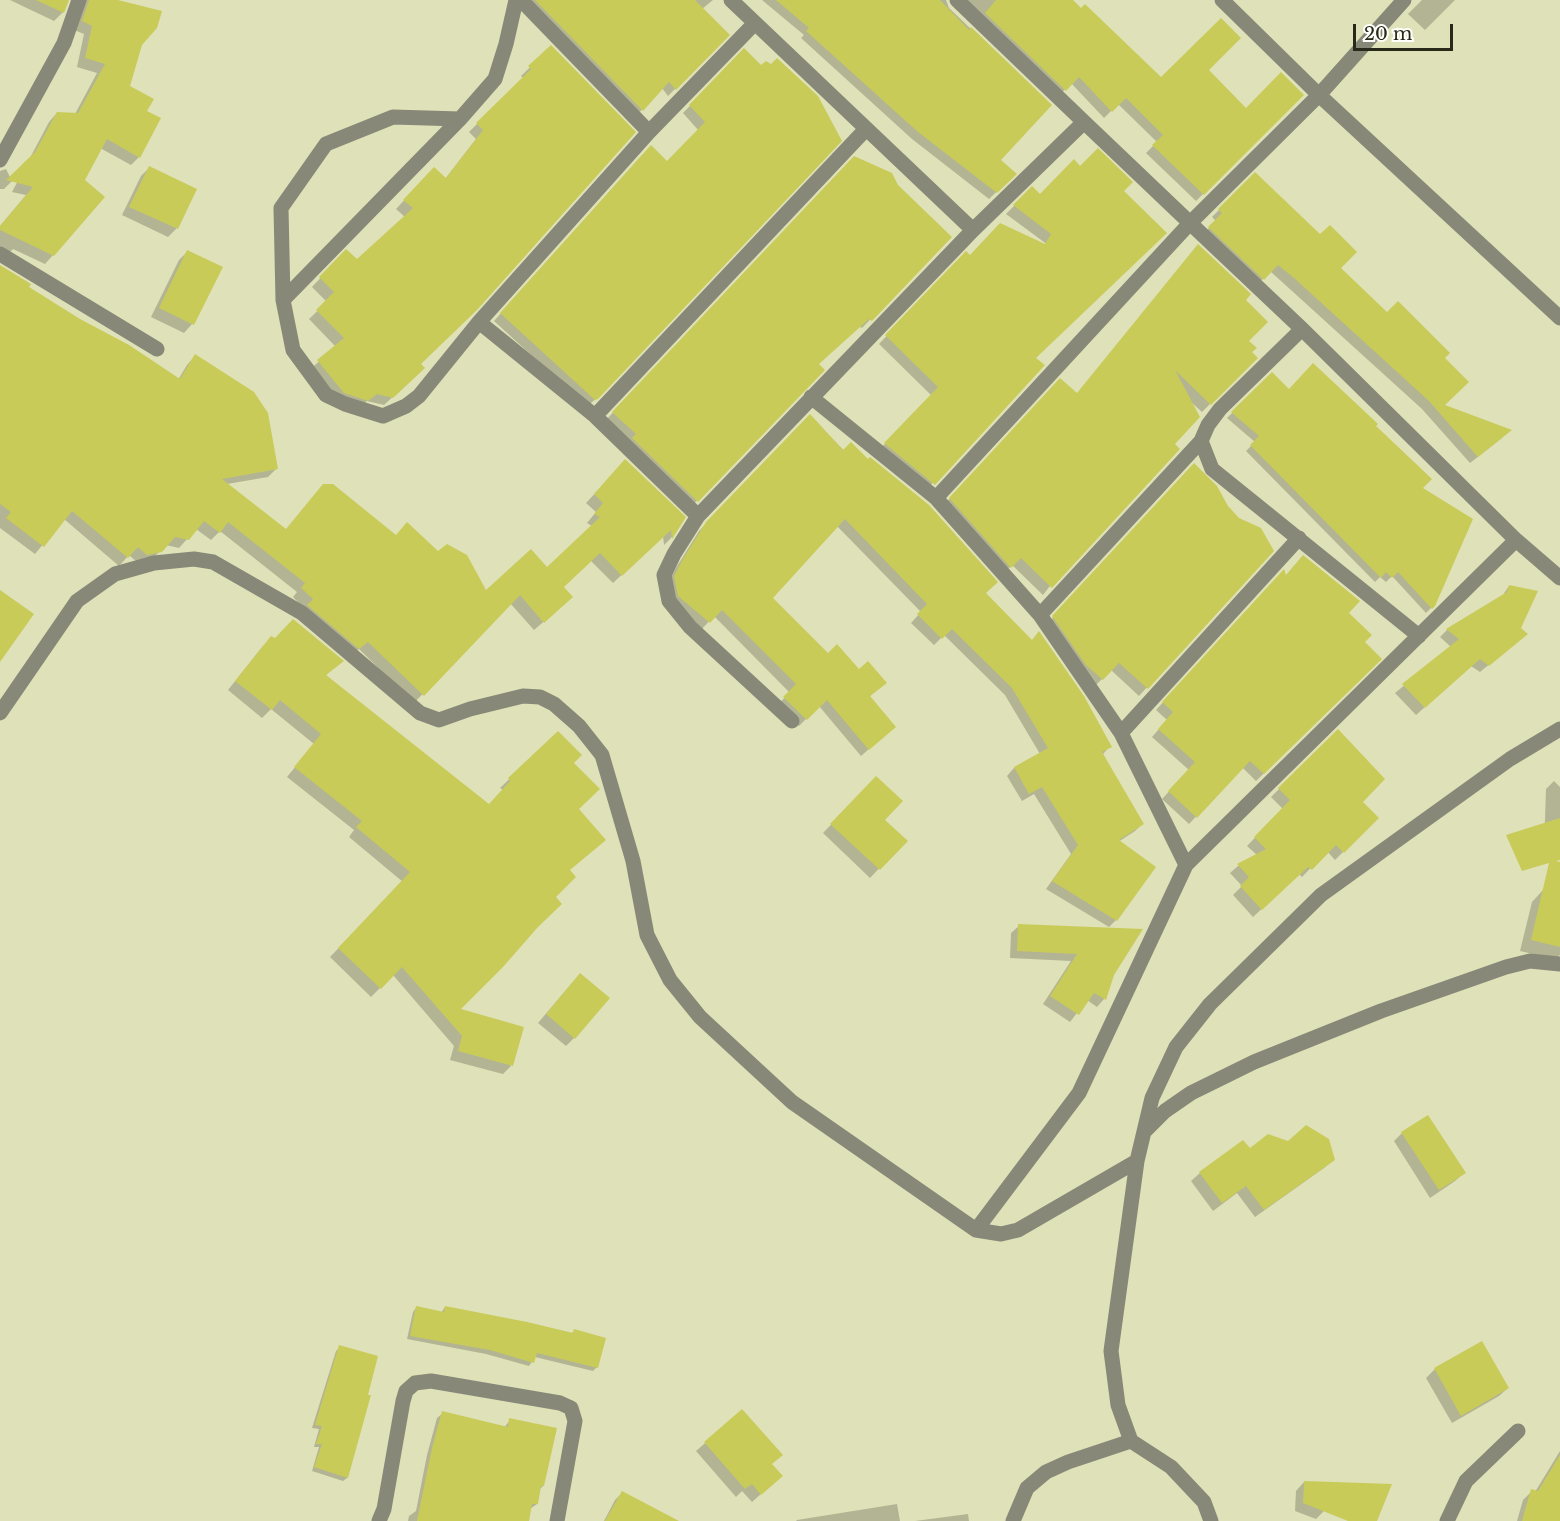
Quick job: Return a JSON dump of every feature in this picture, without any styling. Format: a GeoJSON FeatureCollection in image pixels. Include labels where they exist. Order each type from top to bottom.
{"type":"FeatureCollection","features":[{"type":"Feature","properties":{"kind":"street"},"geometry":{"type":"LineString","coordinates":[[0,160],[64,43],[79,0]]}},
{"type":"Feature","properties":{"kind":"street"},"geometry":{"type":"LineString","coordinates":[[283,300],[460,119],[495,79],[519,0],[649,132]]}},
{"type":"Feature","properties":{"kind":"street"},"geometry":{"type":"LineString","coordinates":[[731,0],[973,230]]}},
{"type":"Feature","properties":{"kind":"street"},"geometry":{"type":"LineString","coordinates":[[957,0],[1302,329],[1516,540],[1560,578]]}},
{"type":"Feature","properties":{"kind":"street"},"geometry":{"type":"LineString","coordinates":[[1222,0],[1319,95],[1560,318]]}},
{"type":"Feature","properties":{"kind":"street"},"geometry":{"type":"LineString","coordinates":[[936,498],[1190,223],[1319,95],[1404,0]]}},
{"type":"Feature","properties":{"kind":"street"},"geometry":{"type":"LineString","coordinates":[[460,119],[393,117],[326,144],[281,208],[283,300],[293,350],[326,394],[345,404],[383,416],[406,406],[419,396],[479,322],[649,132],[755,23]]}},
{"type":"Feature","properties":{"kind":"street"},"geometry":{"type":"LineString","coordinates":[[792,721],[690,627],[669,601],[664,575],[674,554],[698,516],[973,230],[1084,122]]}},
{"type":"Feature","properties":{"kind":"street"},"geometry":{"type":"LineString","coordinates":[[595,416],[866,129]]}},
{"type":"Feature","properties":{"kind":"street"},"geometry":{"type":"LineString","coordinates":[[0,254],[157,349]]}},
{"type":"Feature","properties":{"kind":"street"},"geometry":{"type":"LineString","coordinates":[[479,322],[595,416],[698,516]]}},
{"type":"Feature","properties":{"kind":"street"},"geometry":{"type":"LineString","coordinates":[[1040,615],[1201,441],[1208,425],[1221,409],[1302,329]]}},
{"type":"Feature","properties":{"kind":"street"},"geometry":{"type":"LineString","coordinates":[[811,397],[936,498],[1040,615],[1121,733],[1186,865]]}},
{"type":"Feature","properties":{"kind":"street"},"geometry":{"type":"LineString","coordinates":[[1201,441],[1212,469],[1419,636]]}},
{"type":"Feature","properties":{"kind":"street"},"geometry":{"type":"LineString","coordinates":[[1121,733],[1299,538]]}},
{"type":"Feature","properties":{"kind":"street"},"geometry":{"type":"LineString","coordinates":[[976,1230],[1079,1093],[1186,865],[1516,540]]}},
{"type":"Feature","properties":{"kind":"street"},"geometry":{"type":"LineString","coordinates":[[0,713],[77,601],[116,574],[153,563],[194,559],[213,562],[302,613],[420,713],[439,720],[523,696],[540,697],[554,704],[579,726],[602,755],[633,861],[647,935],[670,980],[700,1017],[792,1102],[976,1230],[1001,1234],[1018,1230],[1137,1161]]}},
{"type":"Feature","properties":{"kind":"street"},"geometry":{"type":"LineString","coordinates":[[1211,1521],[1204,1502],[1171,1467],[1131,1441],[1118,1405],[1111,1351],[1137,1161],[1152,1098],[1176,1047],[1210,1004],[1321,895],[1510,759],[1560,729]]}},
{"type":"Feature","properties":{"kind":"street"},"geometry":{"type":"LineString","coordinates":[[1145,1131],[1165,1111],[1191,1093],[1254,1062],[1381,1011],[1506,967],[1530,961],[1560,964]]}},
{"type":"Feature","properties":{"kind":"street"},"geometry":{"type":"LineString","coordinates":[[379,1521],[384,1509],[406,1391],[415,1383],[431,1381],[560,1403],[571,1408],[575,1421],[557,1521]]}},
{"type":"Feature","properties":{"kind":"street"},"geometry":{"type":"LineString","coordinates":[[1447,1521],[1466,1481],[1518,1431]]}},
{"type":"Feature","properties":{"kind":"street"},"geometry":{"type":"LineString","coordinates":[[1013,1521],[1027,1488],[1046,1472],[1068,1462],[1131,1441]]}},
{"type":"Feature","properties":{"kind":"building"},"geometry":{"type":"Polygon","coordinates":[[[36,0],[69,0],[64,13],[36,0]]]}},
{"type":"Feature","properties":{"kind":"building"},"geometry":{"type":"Polygon","coordinates":[[[89,0],[118,0],[162,11],[157,28],[142,45],[130,86],[154,99],[147,111],[161,118],[140,158],[107,139],[85,180],[105,197],[54,256],[0,230],[0,226],[33,187],[6,180],[35,152],[57,112],[78,113],[105,64],[85,58],[92,26],[82,21],[89,0]]]}},
{"type":"Feature","properties":{"kind":"building"},"geometry":{"type":"Polygon","coordinates":[[[535,0],[695,0],[730,35],[676,90],[669,82],[643,111],[535,0]]]}},
{"type":"Feature","properties":{"kind":"building"},"geometry":{"type":"Polygon","coordinates":[[[776,0],[940,0],[969,30],[971,27],[1052,105],[1001,160],[1017,174],[997,193],[918,132],[806,31],[809,28],[776,0]]]}},
{"type":"Feature","properties":{"kind":"building"},"geometry":{"type":"Polygon","coordinates":[[[996,0],[1073,0],[1081,8],[1085,4],[1161,77],[1221,18],[1241,38],[1209,70],[1246,108],[1281,72],[1304,95],[1204,195],[1152,145],[1163,135],[1126,98],[1112,112],[1079,77],[1066,91],[985,13],[996,0]]]}},
{"type":"Feature","properties":{"kind":"building"},"geometry":{"type":"Polygon","coordinates":[[[551,45],[636,132],[477,310],[421,364],[425,368],[393,398],[377,394],[368,401],[344,393],[317,360],[344,338],[316,310],[334,292],[319,277],[346,249],[357,259],[413,208],[403,200],[434,167],[446,178],[483,130],[476,123],[531,69],[528,66],[551,45]]]}},
{"type":"Feature","properties":{"kind":"building"},"geometry":{"type":"Polygon","coordinates":[[[744,48],[761,65],[766,61],[771,64],[777,58],[818,96],[842,141],[595,400],[500,313],[651,145],[667,161],[705,122],[689,105],[744,48]]]}},
{"type":"Feature","properties":{"kind":"building"},"geometry":{"type":"Polygon","coordinates":[[[1098,148],[1133,182],[1124,191],[1167,233],[1036,358],[1045,365],[935,485],[884,443],[938,387],[885,335],[966,251],[970,255],[1000,223],[1045,244],[1051,234],[1013,205],[1032,186],[1040,194],[1074,159],[1080,166],[1098,148]]]}},
{"type":"Feature","properties":{"kind":"building"},"geometry":{"type":"Polygon","coordinates":[[[854,156],[892,173],[898,185],[952,237],[872,321],[869,319],[819,364],[825,370],[698,502],[632,438],[636,434],[612,412],[854,156]]]}},
{"type":"Feature","properties":{"kind":"building"},"geometry":{"type":"Polygon","coordinates":[[[149,166],[197,189],[178,229],[129,207],[149,166]]]}},
{"type":"Feature","properties":{"kind":"building"},"geometry":{"type":"Polygon","coordinates":[[[1255,172],[1320,234],[1330,225],[1357,252],[1341,268],[1387,312],[1398,301],[1450,353],[1445,358],[1469,382],[1445,405],[1512,430],[1478,457],[1429,401],[1294,278],[1278,265],[1264,280],[1208,227],[1222,213],[1218,209],[1255,172]]]}},
{"type":"Feature","properties":{"kind":"building"},"geometry":{"type":"Polygon","coordinates":[[[1198,244],[1251,294],[1246,300],[1268,322],[1249,341],[1257,348],[1252,352],[1258,358],[1211,405],[1175,370],[1200,417],[1175,444],[1180,449],[1052,588],[1021,558],[1011,568],[949,498],[1060,378],[1077,393],[1198,244]]]}},
{"type":"Feature","properties":{"kind":"building"},"geometry":{"type":"Polygon","coordinates":[[[187,250],[223,267],[194,325],[159,308],[187,250]]]}},
{"type":"Feature","properties":{"kind":"building"},"geometry":{"type":"Polygon","coordinates":[[[0,265],[31,284],[29,287],[80,319],[129,345],[180,379],[195,354],[254,392],[268,413],[278,469],[222,479],[286,529],[323,484],[333,484],[396,535],[407,522],[438,551],[447,544],[467,555],[486,590],[531,549],[547,567],[600,517],[594,514],[603,503],[594,494],[625,459],[686,517],[672,539],[671,530],[622,576],[600,553],[564,587],[573,597],[544,623],[520,595],[424,696],[368,642],[359,649],[307,605],[313,599],[301,588],[305,583],[228,522],[220,533],[204,521],[189,540],[175,537],[162,552],[147,555],[138,547],[128,558],[72,511],[44,547],[6,518],[11,512],[0,504],[0,265]]]}},
{"type":"Feature","properties":{"kind":"building"},"geometry":{"type":"Polygon","coordinates":[[[1313,363],[1432,479],[1423,488],[1473,519],[1432,609],[1398,572],[1392,578],[1386,572],[1381,578],[1250,445],[1259,436],[1231,412],[1272,372],[1289,389],[1313,363]]]}},
{"type":"Feature","properties":{"kind":"building"},"geometry":{"type":"Polygon","coordinates":[[[810,414],[843,450],[851,442],[868,459],[870,457],[929,505],[998,582],[986,593],[1032,640],[1039,631],[1084,696],[1112,747],[1102,752],[1144,824],[1119,840],[1156,867],[1117,921],[1052,881],[1078,845],[1042,787],[1029,794],[1014,767],[1048,748],[1012,688],[952,629],[942,639],[917,614],[927,604],[845,519],[773,598],[828,653],[837,644],[859,669],[868,661],[887,683],[870,696],[896,727],[869,750],[827,700],[807,720],[783,697],[796,684],[722,610],[710,623],[678,596],[674,576],[706,522],[810,414]]]}},
{"type":"Feature","properties":{"kind":"building"},"geometry":{"type":"Polygon","coordinates":[[[1194,463],[1217,486],[1228,506],[1239,518],[1261,528],[1274,551],[1148,689],[1119,663],[1103,680],[1086,665],[1052,616],[1194,463]]]}},
{"type":"Feature","properties":{"kind":"building"},"geometry":{"type":"Polygon","coordinates":[[[1303,555],[1360,601],[1349,613],[1372,635],[1365,642],[1382,659],[1264,774],[1250,761],[1197,818],[1168,791],[1195,762],[1158,729],[1173,712],[1162,702],[1284,569],[1286,575],[1303,555]]]}},
{"type":"Feature","properties":{"kind":"building"},"geometry":{"type":"Polygon","coordinates":[[[1509,585],[1538,591],[1521,628],[1528,634],[1489,666],[1480,659],[1425,708],[1402,684],[1459,639],[1446,629],[1507,592],[1509,585]]]}},
{"type":"Feature","properties":{"kind":"building"},"geometry":{"type":"Polygon","coordinates":[[[0,590],[34,614],[0,662],[0,590]]]}},
{"type":"Feature","properties":{"kind":"building"},"geometry":{"type":"Polygon","coordinates":[[[293,619],[344,661],[326,675],[489,804],[510,781],[508,778],[558,731],[582,755],[574,763],[600,789],[579,809],[606,840],[570,870],[576,877],[556,897],[562,904],[461,1009],[524,1027],[513,1066],[458,1051],[462,1036],[402,967],[381,989],[338,948],[410,872],[356,827],[362,821],[294,767],[321,734],[280,700],[272,710],[235,681],[271,636],[275,638],[293,619]]]}},
{"type":"Feature","properties":{"kind":"building"},"geometry":{"type":"Polygon","coordinates":[[[1338,729],[1385,779],[1363,802],[1379,818],[1344,853],[1336,845],[1312,870],[1308,867],[1262,910],[1240,886],[1249,877],[1237,864],[1266,849],[1254,837],[1290,800],[1278,788],[1338,729]]]}},
{"type":"Feature","properties":{"kind":"building"},"geometry":{"type":"Polygon","coordinates":[[[876,776],[903,801],[885,820],[908,841],[880,870],[830,824],[876,776]]]}},
{"type":"Feature","properties":{"kind":"building"},"geometry":{"type":"Polygon","coordinates":[[[1560,818],[1560,860],[1556,861],[1560,862],[1560,947],[1531,940],[1549,863],[1522,871],[1506,835],[1560,818]]]}},
{"type":"Feature","properties":{"kind":"building"},"geometry":{"type":"Polygon","coordinates":[[[1018,924],[1143,929],[1114,975],[1106,1000],[1094,993],[1079,1015],[1050,996],[1077,954],[1017,951],[1018,924]]]}},
{"type":"Feature","properties":{"kind":"building"},"geometry":{"type":"Polygon","coordinates":[[[580,973],[610,998],[575,1039],[546,1014],[580,973]]]}},
{"type":"Feature","properties":{"kind":"building"},"geometry":{"type":"Polygon","coordinates":[[[1428,1115],[1466,1173],[1439,1190],[1401,1132],[1428,1115]]]}},
{"type":"Feature","properties":{"kind":"building"},"geometry":{"type":"Polygon","coordinates":[[[1306,1125],[1329,1139],[1335,1160],[1264,1210],[1246,1186],[1222,1203],[1199,1172],[1243,1140],[1250,1148],[1268,1134],[1288,1141],[1306,1125]]]}},
{"type":"Feature","properties":{"kind":"building"},"geometry":{"type":"Polygon","coordinates":[[[416,1306],[444,1312],[445,1306],[573,1333],[574,1329],[606,1338],[598,1368],[537,1353],[534,1363],[490,1350],[410,1336],[416,1306]]]}},
{"type":"Feature","properties":{"kind":"building"},"geometry":{"type":"Polygon","coordinates":[[[1482,1341],[1509,1388],[1461,1416],[1434,1368],[1482,1341]]]}},
{"type":"Feature","properties":{"kind":"building"},"geometry":{"type":"Polygon","coordinates":[[[339,1345],[378,1356],[368,1395],[371,1395],[348,1478],[314,1467],[322,1444],[316,1444],[322,1426],[315,1425],[339,1345]]]}},
{"type":"Feature","properties":{"kind":"building"},"geometry":{"type":"Polygon","coordinates":[[[742,1409],[783,1455],[772,1464],[783,1476],[761,1495],[752,1484],[745,1489],[704,1442],[742,1409]]]}},
{"type":"Feature","properties":{"kind":"building"},"geometry":{"type":"Polygon","coordinates":[[[442,1411],[508,1427],[509,1418],[557,1428],[544,1486],[541,1486],[538,1504],[532,1504],[529,1521],[417,1521],[442,1411]]]}},
{"type":"Feature","properties":{"kind":"building"},"geometry":{"type":"Polygon","coordinates":[[[1560,1455],[1560,1521],[1522,1521],[1531,1489],[1538,1491],[1560,1455]]]}},
{"type":"Feature","properties":{"kind":"building"},"geometry":{"type":"Polygon","coordinates":[[[1304,1481],[1392,1484],[1377,1521],[1348,1521],[1303,1503],[1304,1481]]]}},
{"type":"Feature","properties":{"kind":"building"},"geometry":{"type":"Polygon","coordinates":[[[622,1491],[679,1521],[605,1521],[622,1491]]]}}]}
